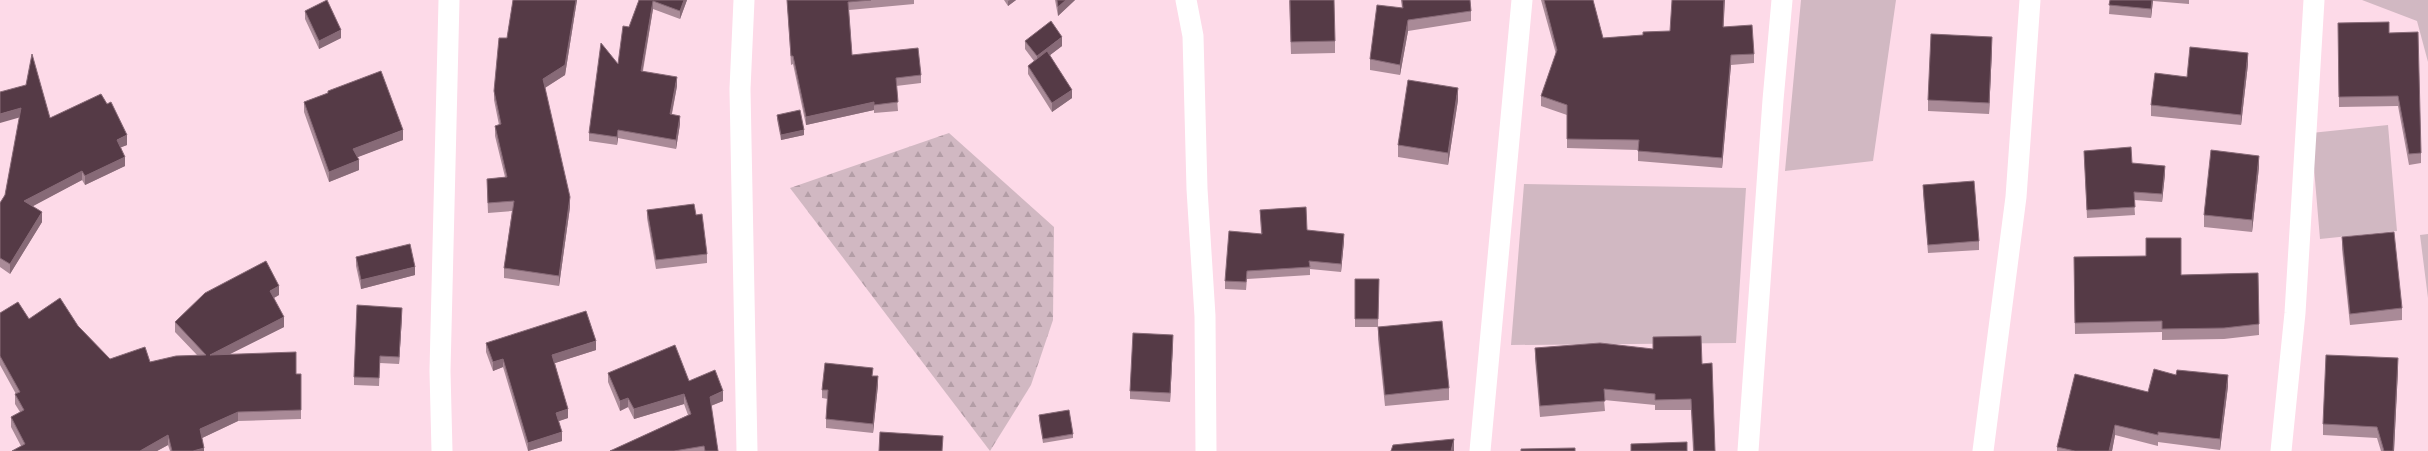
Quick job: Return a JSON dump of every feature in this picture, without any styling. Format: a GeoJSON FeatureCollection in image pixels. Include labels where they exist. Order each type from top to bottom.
{"type":"FeatureCollection","features":[{"type":"Feature","properties":{"kind":"street"},"geometry":{"type":"LineString","coordinates":[[442,451],[440,363],[448,0]]}},
{"type":"Feature","properties":{"kind":"street"},"geometry":{"type":"LineString","coordinates":[[744,0],[740,89],[747,451]]}},
{"type":"Feature","properties":{"kind":"street"},"geometry":{"type":"LineString","coordinates":[[1186,0],[1193,36],[1197,189],[1206,316],[1206,451]]}},
{"type":"Feature","properties":{"kind":"street"},"geometry":{"type":"LineString","coordinates":[[1480,451],[1522,0]]}},
{"type":"Feature","properties":{"kind":"street"},"geometry":{"type":"LineString","coordinates":[[1748,451],[1773,100],[1782,0]]}},
{"type":"Feature","properties":{"kind":"street"},"geometry":{"type":"LineString","coordinates":[[1983,451],[2016,197],[2030,0]]}},
{"type":"Feature","properties":{"kind":"street"},"geometry":{"type":"LineString","coordinates":[[2281,451],[2294,313],[2314,0]]}},
{"type":"Feature","properties":{"kind":"green space"},"geometry":{"type":"Polygon","coordinates":[[[1801,0],[1896,0],[1873,161],[1785,171],[1801,0]]]}},
{"type":"Feature","properties":{"kind":"green space"},"geometry":{"type":"Polygon","coordinates":[[[2362,0],[2428,0],[2428,62],[2417,21],[2362,0]]]}},
{"type":"Feature","properties":{"kind":"green space"},"geometry":{"type":"Polygon","coordinates":[[[2388,125],[2397,231],[2320,239],[2311,133],[2388,125]]]}},
{"type":"Feature","properties":{"kind":"green space"},"geometry":{"type":"Polygon","coordinates":[[[949,133],[1054,227],[1053,320],[1031,385],[990,451],[790,188],[949,133]]]}},
{"type":"Feature","properties":{"kind":"green space"},"geometry":{"type":"Polygon","coordinates":[[[1524,184],[1746,188],[1736,343],[1511,345],[1524,184]]]}},
{"type":"Feature","properties":{"kind":"green space"},"geometry":{"type":"Polygon","coordinates":[[[2428,234],[2428,298],[2420,235],[2428,234]]]}},
{"type":"Feature","properties":{"kind":"building"},"geometry":{"type":"Polygon","coordinates":[[[327,0],[341,30],[319,41],[305,11],[327,0]]]}},
{"type":"Feature","properties":{"kind":"building"},"geometry":{"type":"Polygon","coordinates":[[[513,0],[576,0],[565,65],[543,79],[570,197],[559,276],[504,268],[514,201],[488,203],[487,179],[507,177],[495,126],[501,124],[494,91],[499,38],[507,38],[513,0]]]}},
{"type":"Feature","properties":{"kind":"building"},"geometry":{"type":"Polygon","coordinates":[[[639,0],[684,0],[680,11],[653,1],[641,71],[677,77],[670,114],[680,116],[676,140],[618,130],[617,137],[589,133],[601,43],[618,64],[623,26],[629,27],[639,0]]]}},
{"type":"Feature","properties":{"kind":"building"},"geometry":{"type":"Polygon","coordinates":[[[787,0],[871,0],[848,2],[852,55],[918,48],[921,75],[896,78],[898,102],[874,105],[874,102],[806,117],[793,56],[791,56],[787,0]]]}},
{"type":"Feature","properties":{"kind":"building"},"geometry":{"type":"Polygon","coordinates":[[[1057,0],[1066,0],[1058,7],[1057,0]]]}},
{"type":"Feature","properties":{"kind":"building"},"geometry":{"type":"Polygon","coordinates":[[[1290,0],[1334,0],[1335,41],[1291,42],[1290,0]]]}},
{"type":"Feature","properties":{"kind":"building"},"geometry":{"type":"Polygon","coordinates":[[[1402,0],[1470,0],[1471,11],[1408,20],[1400,65],[1370,59],[1377,5],[1403,8],[1402,0]]]}},
{"type":"Feature","properties":{"kind":"building"},"geometry":{"type":"Polygon","coordinates":[[[1544,0],[1593,0],[1603,38],[1643,35],[1643,32],[1670,31],[1672,0],[1724,0],[1723,27],[1752,25],[1754,54],[1731,55],[1722,158],[1638,151],[1639,140],[1567,139],[1567,105],[1541,96],[1557,50],[1544,0]]]}},
{"type":"Feature","properties":{"kind":"building"},"geometry":{"type":"Polygon","coordinates":[[[2110,0],[2152,0],[2151,9],[2109,5],[2110,0]]]}},
{"type":"Feature","properties":{"kind":"building"},"geometry":{"type":"Polygon","coordinates":[[[1051,21],[1062,37],[1037,56],[1025,41],[1051,21]]]}},
{"type":"Feature","properties":{"kind":"building"},"geometry":{"type":"Polygon","coordinates":[[[2389,22],[2389,33],[2418,32],[2421,153],[2409,154],[2398,96],[2339,97],[2338,23],[2389,22]]]}},
{"type":"Feature","properties":{"kind":"building"},"geometry":{"type":"Polygon","coordinates":[[[1931,34],[1992,37],[1989,103],[1928,100],[1931,34]]]}},
{"type":"Feature","properties":{"kind":"building"},"geometry":{"type":"Polygon","coordinates":[[[2190,47],[2248,53],[2241,115],[2151,105],[2155,73],[2187,77],[2190,47]]]}},
{"type":"Feature","properties":{"kind":"building"},"geometry":{"type":"Polygon","coordinates":[[[1047,51],[1072,90],[1052,103],[1028,66],[1047,51]]]}},
{"type":"Feature","properties":{"kind":"building"},"geometry":{"type":"Polygon","coordinates":[[[32,54],[50,118],[101,94],[107,104],[111,102],[127,135],[117,140],[125,157],[85,176],[82,171],[24,201],[42,212],[10,264],[0,258],[0,203],[5,195],[21,108],[0,114],[0,92],[26,85],[32,54]]]}},
{"type":"Feature","properties":{"kind":"building"},"geometry":{"type":"Polygon","coordinates":[[[381,71],[403,130],[353,149],[359,160],[329,172],[304,102],[328,93],[328,91],[381,71]]]}},
{"type":"Feature","properties":{"kind":"building"},"geometry":{"type":"Polygon","coordinates":[[[1408,80],[1458,88],[1448,153],[1398,145],[1408,80]]]}},
{"type":"Feature","properties":{"kind":"building"},"geometry":{"type":"Polygon","coordinates":[[[800,110],[804,130],[781,135],[777,115],[800,110]]]}},
{"type":"Feature","properties":{"kind":"building"},"geometry":{"type":"Polygon","coordinates":[[[2131,147],[2132,163],[2165,166],[2162,194],[2134,192],[2135,207],[2087,210],[2084,151],[2131,147]]]}},
{"type":"Feature","properties":{"kind":"building"},"geometry":{"type":"Polygon","coordinates":[[[2211,150],[2259,156],[2252,220],[2204,215],[2211,150]]]}},
{"type":"Feature","properties":{"kind":"building"},"geometry":{"type":"Polygon","coordinates":[[[1974,181],[1979,241],[1928,245],[1923,185],[1974,181]]]}},
{"type":"Feature","properties":{"kind":"building"},"geometry":{"type":"Polygon","coordinates":[[[694,204],[696,215],[702,214],[707,254],[656,260],[647,210],[694,204]]]}},
{"type":"Feature","properties":{"kind":"building"},"geometry":{"type":"Polygon","coordinates":[[[1306,207],[1307,230],[1344,234],[1341,264],[1309,261],[1310,267],[1247,271],[1246,282],[1225,281],[1229,231],[1262,234],[1260,210],[1306,207]]]}},
{"type":"Feature","properties":{"kind":"building"},"geometry":{"type":"Polygon","coordinates":[[[2394,232],[2402,308],[2350,314],[2342,237],[2394,232]]]}},
{"type":"Feature","properties":{"kind":"building"},"geometry":{"type":"Polygon","coordinates":[[[2146,238],[2181,238],[2181,275],[2258,273],[2259,324],[2224,328],[2162,329],[2162,321],[2075,323],[2074,257],[2146,256],[2146,238]]]}},
{"type":"Feature","properties":{"kind":"building"},"geometry":{"type":"Polygon","coordinates":[[[410,244],[415,267],[361,280],[356,257],[410,244]]]}},
{"type":"Feature","properties":{"kind":"building"},"geometry":{"type":"Polygon","coordinates":[[[266,261],[279,286],[270,291],[284,317],[210,355],[296,352],[296,374],[301,374],[301,410],[238,412],[200,429],[204,448],[193,451],[172,451],[168,435],[140,451],[12,451],[25,444],[11,417],[24,410],[15,394],[20,392],[0,356],[0,313],[18,302],[29,319],[60,298],[78,326],[110,359],[145,347],[150,362],[176,356],[206,355],[175,322],[205,293],[266,261]]]}},
{"type":"Feature","properties":{"kind":"building"},"geometry":{"type":"Polygon","coordinates":[[[1355,279],[1379,279],[1378,319],[1355,319],[1355,279]]]}},
{"type":"Feature","properties":{"kind":"building"},"geometry":{"type":"Polygon","coordinates":[[[357,305],[402,308],[399,357],[380,356],[379,378],[354,377],[357,305]]]}},
{"type":"Feature","properties":{"kind":"building"},"geometry":{"type":"Polygon","coordinates":[[[586,311],[596,341],[552,355],[568,409],[556,413],[562,432],[528,443],[503,359],[493,362],[486,343],[586,311]]]}},
{"type":"Feature","properties":{"kind":"building"},"geometry":{"type":"Polygon","coordinates":[[[1442,321],[1449,388],[1385,395],[1378,327],[1442,321]]]}},
{"type":"Feature","properties":{"kind":"building"},"geometry":{"type":"Polygon","coordinates":[[[1133,333],[1173,335],[1170,393],[1130,391],[1133,333]]]}},
{"type":"Feature","properties":{"kind":"building"},"geometry":{"type":"Polygon","coordinates":[[[1701,336],[1702,364],[1712,363],[1715,451],[1694,451],[1691,399],[1655,400],[1655,394],[1604,389],[1605,401],[1540,406],[1535,348],[1600,343],[1653,349],[1653,337],[1701,336]]]}},
{"type":"Feature","properties":{"kind":"building"},"geometry":{"type":"Polygon","coordinates":[[[675,345],[689,381],[715,370],[723,391],[710,397],[718,451],[705,451],[704,446],[674,451],[610,451],[691,414],[684,394],[634,409],[628,398],[620,401],[608,373],[675,345]]]}},
{"type":"Feature","properties":{"kind":"building"},"geometry":{"type":"Polygon","coordinates":[[[2326,355],[2398,358],[2393,451],[2384,451],[2377,427],[2323,424],[2326,355]]]}},
{"type":"Feature","properties":{"kind":"building"},"geometry":{"type":"Polygon","coordinates":[[[825,363],[873,368],[872,376],[878,376],[873,424],[826,419],[828,390],[822,390],[825,363]]]}},
{"type":"Feature","properties":{"kind":"building"},"geometry":{"type":"Polygon","coordinates":[[[2154,369],[2176,375],[2177,370],[2228,375],[2220,439],[2158,432],[2158,435],[2115,425],[2109,451],[2075,451],[2057,447],[2075,374],[2148,392],[2154,369]]]}},
{"type":"Feature","properties":{"kind":"building"},"geometry":{"type":"Polygon","coordinates":[[[1069,410],[1073,434],[1043,439],[1039,415],[1069,410]]]}},
{"type":"Feature","properties":{"kind":"building"},"geometry":{"type":"Polygon","coordinates":[[[880,432],[943,436],[942,451],[879,451],[880,432]]]}},
{"type":"Feature","properties":{"kind":"building"},"geometry":{"type":"Polygon","coordinates":[[[1454,439],[1451,451],[1391,451],[1393,445],[1454,439]]]}},
{"type":"Feature","properties":{"kind":"building"},"geometry":{"type":"Polygon","coordinates":[[[1687,442],[1687,451],[1631,451],[1631,444],[1687,442]]]}},
{"type":"Feature","properties":{"kind":"building"},"geometry":{"type":"Polygon","coordinates":[[[1575,448],[1575,451],[1521,451],[1521,449],[1575,448]]]}}]}
